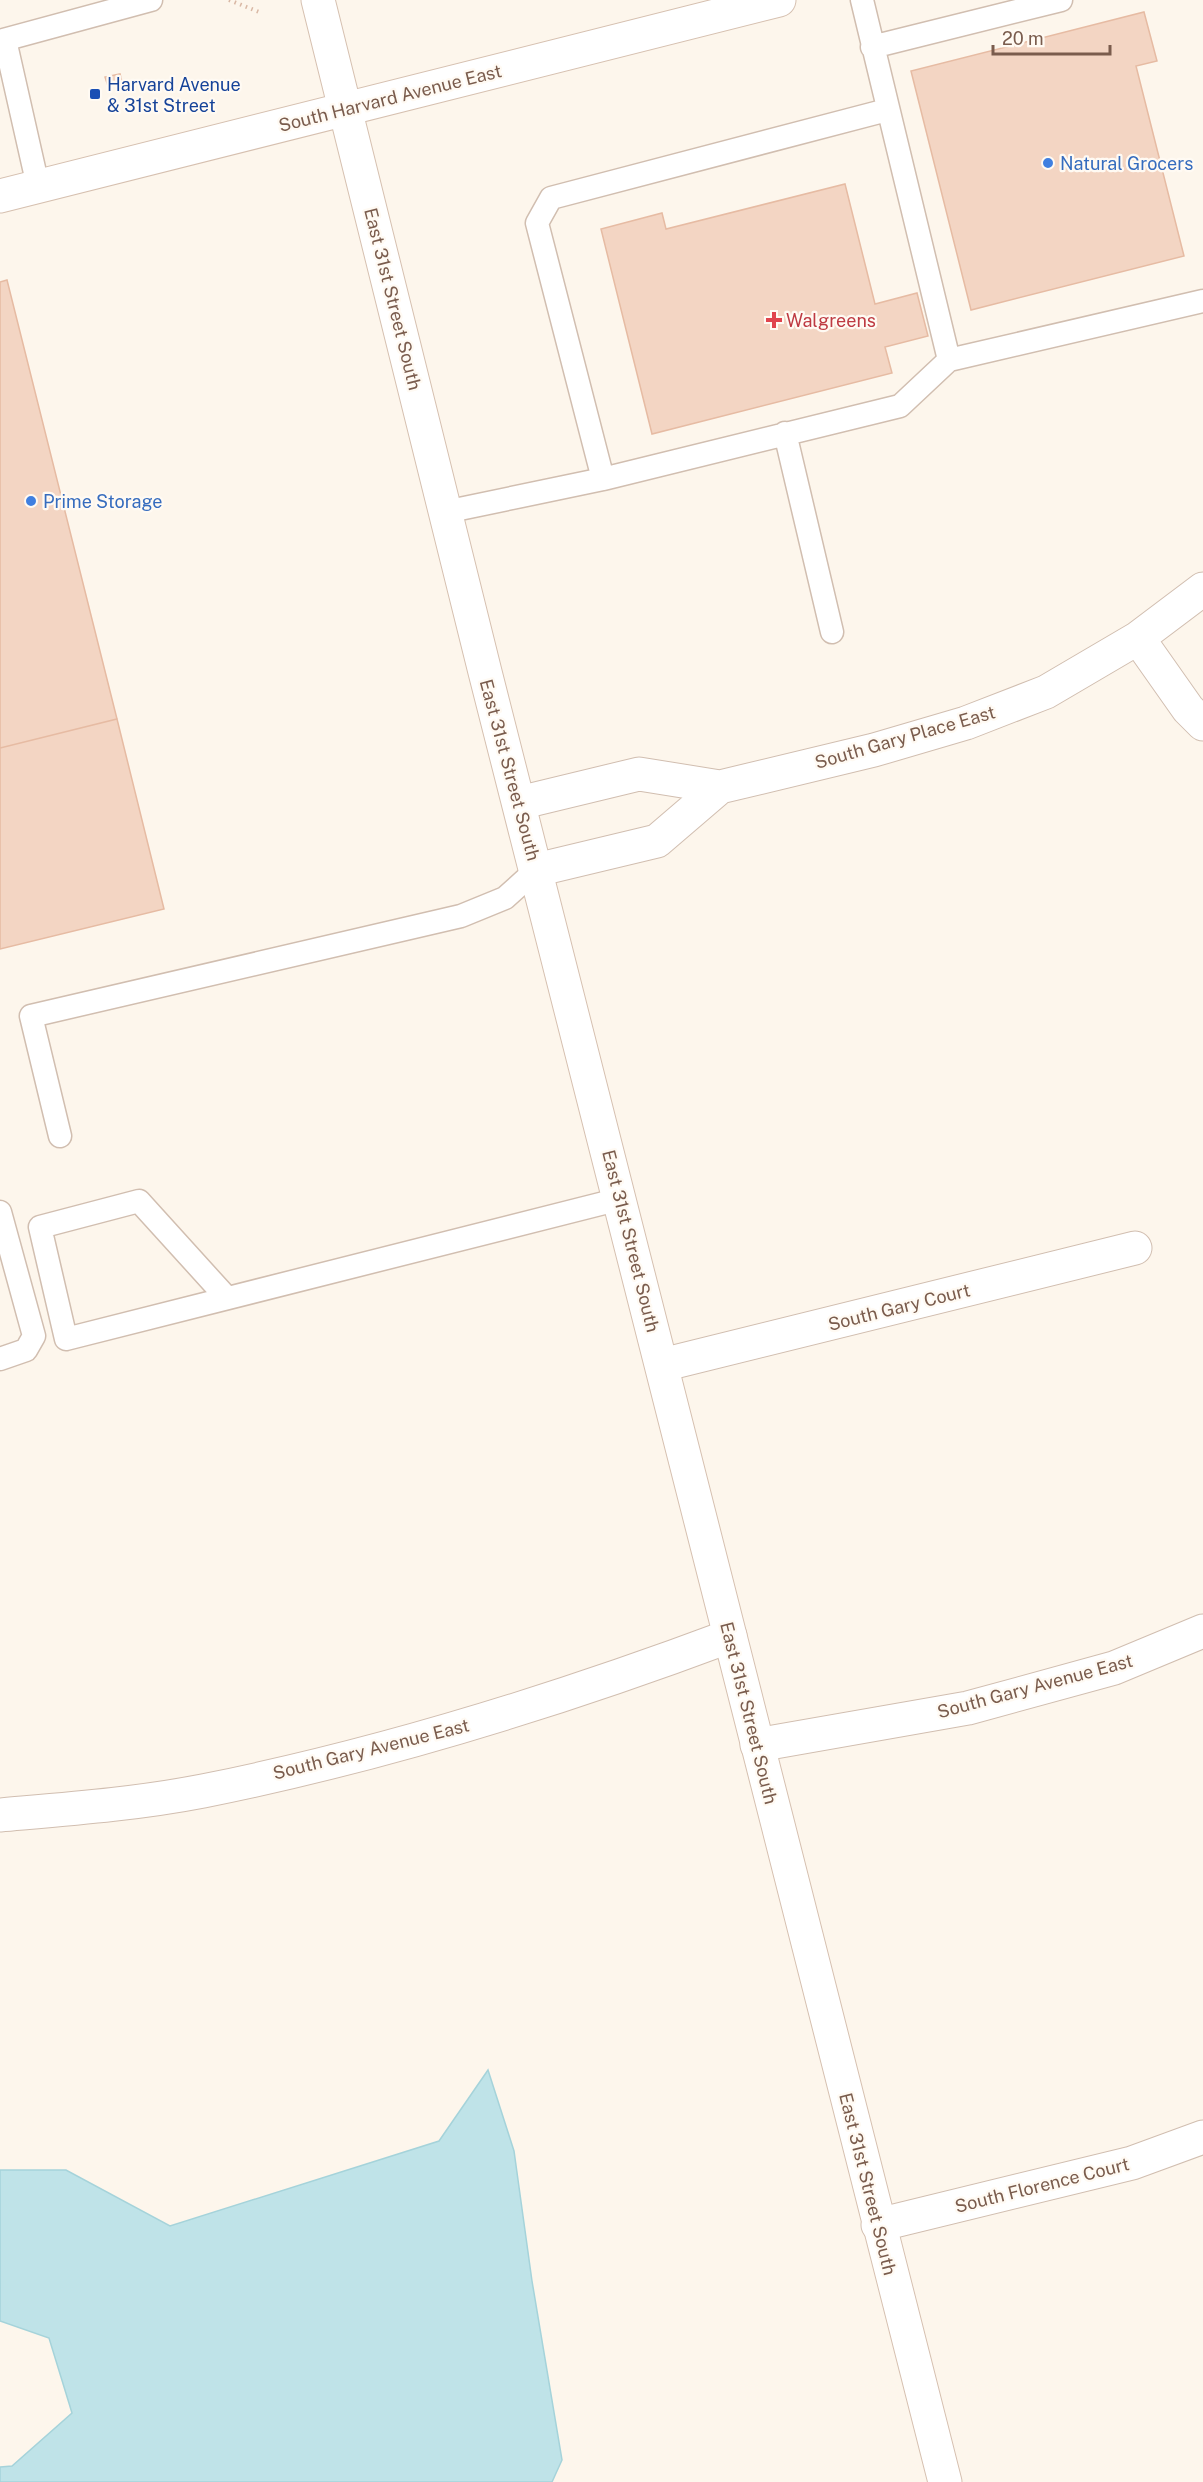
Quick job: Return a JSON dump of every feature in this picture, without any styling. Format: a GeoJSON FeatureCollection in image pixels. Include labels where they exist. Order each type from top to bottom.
{"type":"FeatureCollection","features":[{"type":"Feature","properties":{"kind":"main road","name":"East 31st Street South"},"geometry":{"type":"LineString","coordinates":[[318,0],[445,512],[945,2482]]}},
{"type":"Feature","properties":{"kind":"main road","name":"South Harvard Avenue East"},"geometry":{"type":"LineString","coordinates":[[0,196],[779,0]]}},
{"type":"Feature","properties":{"kind":"main road","name":"South Gary Place East"},"geometry":{"type":"LineString","coordinates":[[519,803],[639,774],[720,787],[874,750],[966,723],[1047,692],[1138,638],[1203,589]]}},
{"type":"Feature","properties":{"kind":"main road"},"geometry":{"type":"LineString","coordinates":[[1138,638],[1188,709],[1203,724]]}},
{"type":"Feature","properties":{"kind":"main road","name":"South Gary Place East"},"geometry":{"type":"LineString","coordinates":[[536,870],[657,841],[720,787]]}},
{"type":"Feature","properties":{"kind":"main road","name":"South Gary Court"},"geometry":{"type":"LineString","coordinates":[[662,1365],[1135,1248]]}},
{"type":"Feature","properties":{"kind":"main road","name":"South Gary Avenue East"},"geometry":{"type":"LineString","coordinates":[[757,1744],[968,1708],[1114,1668],[1203,1631]]}},
{"type":"Feature","properties":{"kind":"main road","name":"South Gary Avenue East"},"geometry":{"type":"LineString","coordinates":[[0,1815],[116,1805],[202,1791],[342,1759],[483,1720],[730,1636]]}},
{"type":"Feature","properties":{"kind":"main road","name":"South Florence Court"},"geometry":{"type":"LineString","coordinates":[[878,2225],[1132,2163],[1203,2137]]}},
{"type":"Feature","properties":{"kind":"lane"},"geometry":{"type":"LineString","coordinates":[[38,186],[2,41],[151,0]]}},
{"type":"Feature","properties":{"kind":"lane"},"geometry":{"type":"LineString","coordinates":[[862,0],[949,360]]}},
{"type":"Feature","properties":{"kind":"lane"},"geometry":{"type":"LineString","coordinates":[[872,47],[1061,0]]}},
{"type":"Feature","properties":{"kind":"lane"},"geometry":{"type":"LineString","coordinates":[[603,479],[537,223],[551,198],[887,110]]}},
{"type":"Feature","properties":{"kind":"lane"},"geometry":{"type":"LineString","coordinates":[[445,512],[603,479],[900,406],[949,360],[1203,301]]}},
{"type":"Feature","properties":{"kind":"lane"},"geometry":{"type":"LineString","coordinates":[[785,434],[832,632]]}},
{"type":"Feature","properties":{"kind":"lane"},"geometry":{"type":"LineString","coordinates":[[60,1136],[31,1016],[461,916],[505,898],[536,870]]}},
{"type":"Feature","properties":{"kind":"lane"},"geometry":{"type":"LineString","coordinates":[[227,1298],[139,1201],[40,1227],[66,1339],[620,1199]]}},
{"type":"Feature","properties":{"kind":"lane"},"geometry":{"type":"LineString","coordinates":[[0,1212],[34,1336],[26,1350],[0,1359]]}},
{"type":"Feature","properties":{"kind":"path"},"geometry":{"type":"LineString","coordinates":[[229,0],[259,12]]}},
{"type":"Feature","properties":{"kind":"water"},"geometry":{"type":"Polygon","coordinates":[[[488,2070],[514,2151],[532,2281],[562,2460],[552,2482],[0,2482],[0,2467],[12,2466],[72,2413],[49,2338],[0,2321],[0,2170],[66,2170],[170,2226],[439,2141],[488,2070]]]}},
{"type":"Feature","properties":{"kind":"building","name":"Natural Grocers"},"geometry":{"type":"Polygon","coordinates":[[[1144,12],[1157,61],[1136,66],[1184,256],[971,310],[911,71],[1144,12]]]}},
{"type":"Feature","properties":{"kind":"building"},"geometry":{"type":"Polygon","coordinates":[[[120,74],[122,82],[108,86],[105,77],[120,74]]]}},
{"type":"Feature","properties":{"kind":"building","name":"Walgreens"},"geometry":{"type":"Polygon","coordinates":[[[845,184],[875,304],[917,293],[928,336],[885,347],[892,373],[652,434],[601,229],[662,213],[666,229],[845,184]]]}},
{"type":"Feature","properties":{"kind":"building","name":"Prime Storage"},"geometry":{"type":"Polygon","coordinates":[[[7,280],[117,719],[0,748],[0,282],[7,280]]]}},
{"type":"Feature","properties":{"kind":"building"},"geometry":{"type":"Polygon","coordinates":[[[117,719],[164,909],[0,949],[0,748],[117,719]]]}},
{"type":"Feature","properties":{"kind":"place","name":"Harvard Avenue & 31st Street"},"geometry":{"type":"Point","coordinates":[95,94]}},
{"type":"Feature","properties":{"kind":"place","name":"Natural Grocers"},"geometry":{"type":"Point","coordinates":[1048,163]}},
{"type":"Feature","properties":{"kind":"place","name":"Walgreens"},"geometry":{"type":"Point","coordinates":[774,320]}},
{"type":"Feature","properties":{"kind":"place","name":"Prime Storage"},"geometry":{"type":"Point","coordinates":[31,501]}}]}
